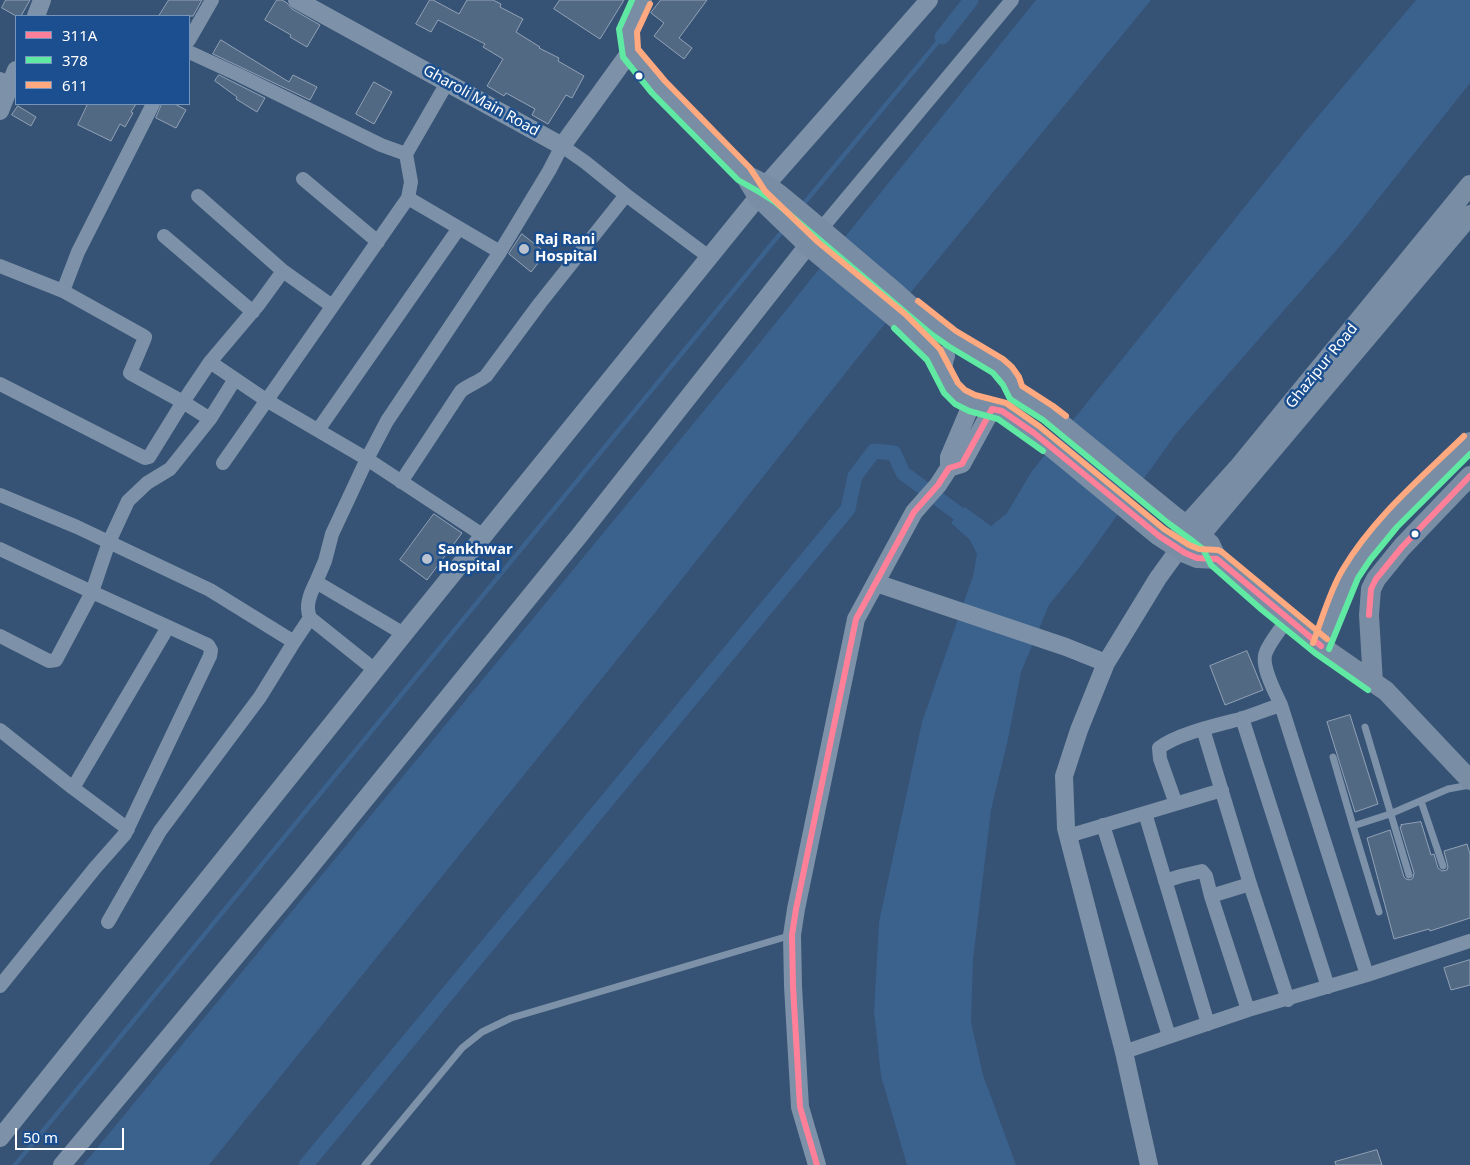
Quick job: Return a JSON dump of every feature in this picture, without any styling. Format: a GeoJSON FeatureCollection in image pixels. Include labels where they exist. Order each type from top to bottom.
{"type":"FeatureCollection","features":[{"type":"Feature","properties":{"kind":"main road"},"geometry":{"type":"LineString","coordinates":[[642,0],[628,31],[630,52],[658,87],[769,197],[905,313],[987,358],[1003,369],[1012,382],[1015,392],[1010,404],[997,410]]}},
{"type":"Feature","properties":{"kind":"main road","name":"Ghazipur Road"},"geometry":{"type":"LineString","coordinates":[[1174,546],[1187,525],[1238,468],[1470,185]]}},
{"type":"Feature","properties":{"kind":"main road","name":"Ghazipur Road"},"geometry":{"type":"LineString","coordinates":[[1187,525],[1470,215]]}},
{"type":"Feature","properties":{"kind":"main road"},"geometry":{"type":"LineString","coordinates":[[905,313],[934,355],[951,388],[960,396],[972,404],[997,410],[1034,433],[1174,546],[1197,558],[1217,559]]}},
{"type":"Feature","properties":{"kind":"main road"},"geometry":{"type":"LineString","coordinates":[[942,369],[944,358],[947,354],[956,350],[970,349]]}},
{"type":"Feature","properties":{"kind":"main road"},"geometry":{"type":"LineString","coordinates":[[1015,392],[1048,413],[1210,544],[1217,559],[1321,646],[1386,691],[1470,780]]}},
{"type":"Feature","properties":{"kind":"main road"},"geometry":{"type":"LineString","coordinates":[[1321,646],[1350,574],[1385,527],[1470,442]]}},
{"type":"Feature","properties":{"kind":"main road"},"geometry":{"type":"LineString","coordinates":[[1373,683],[1369,615],[1371,589],[1376,579],[1402,547],[1470,476]]}},
{"type":"Feature","properties":{"kind":"main road"},"geometry":{"type":"LineString","coordinates":[[1350,574],[1371,589]]}},
{"type":"Feature","properties":{"kind":"street"},"geometry":{"type":"LineString","coordinates":[[36,15],[42,0]]}},
{"type":"Feature","properties":{"kind":"street"},"geometry":{"type":"LineString","coordinates":[[190,38],[212,0]]}},
{"type":"Feature","properties":{"kind":"street","name":"Gharoli Main Road"},"geometry":{"type":"LineString","coordinates":[[298,0],[562,146]]}},
{"type":"Feature","properties":{"kind":"street"},"geometry":{"type":"LineString","coordinates":[[0,1138],[709,257],[769,197],[929,0]]}},
{"type":"Feature","properties":{"kind":"street"},"geometry":{"type":"LineString","coordinates":[[62,1165],[302,878],[561,558],[811,234],[1012,0]]}},
{"type":"Feature","properties":{"kind":"street"},"geometry":{"type":"LineString","coordinates":[[190,52],[381,145],[406,154]]}},
{"type":"Feature","properties":{"kind":"street"},"geometry":{"type":"LineString","coordinates":[[376,670],[310,618],[307,612],[311,593],[325,561],[332,534],[387,421],[500,252],[562,146],[630,52]]}},
{"type":"Feature","properties":{"kind":"street"},"geometry":{"type":"LineString","coordinates":[[0,111],[9,78]]}},
{"type":"Feature","properties":{"kind":"street"},"geometry":{"type":"LineString","coordinates":[[222,463],[408,198],[411,182],[406,154],[447,83]]}},
{"type":"Feature","properties":{"kind":"street"},"geometry":{"type":"LineString","coordinates":[[63,291],[78,252],[152,105]]}},
{"type":"Feature","properties":{"kind":"street"},"geometry":{"type":"LineString","coordinates":[[562,146],[709,257]]}},
{"type":"Feature","properties":{"kind":"street"},"geometry":{"type":"LineString","coordinates":[[303,179],[378,242]]}},
{"type":"Feature","properties":{"kind":"street"},"geometry":{"type":"LineString","coordinates":[[401,482],[461,391],[486,376],[540,303],[626,195]]}},
{"type":"Feature","properties":{"kind":"street"},"geometry":{"type":"LineString","coordinates":[[198,196],[283,272],[332,306]]}},
{"type":"Feature","properties":{"kind":"street"},"geometry":{"type":"LineString","coordinates":[[408,198],[500,252]]}},
{"type":"Feature","properties":{"kind":"street"},"geometry":{"type":"LineString","coordinates":[[318,430],[459,228]]}},
{"type":"Feature","properties":{"kind":"street"},"geometry":{"type":"LineString","coordinates":[[164,236],[252,312]]}},
{"type":"Feature","properties":{"kind":"street"},"geometry":{"type":"LineString","coordinates":[[0,266],[63,291],[145,337],[130,373],[210,419]]}},
{"type":"Feature","properties":{"kind":"street"},"geometry":{"type":"LineString","coordinates":[[0,384],[145,458],[152,455],[183,402],[210,362],[283,272]]}},
{"type":"Feature","properties":{"kind":"street"},"geometry":{"type":"LineString","coordinates":[[210,362],[266,400],[367,459],[484,536]]}},
{"type":"Feature","properties":{"kind":"street"},"geometry":{"type":"LineString","coordinates":[[0,636],[49,661],[56,660],[92,592],[109,542],[128,501],[147,483],[170,469],[210,419],[236,379]]}},
{"type":"Feature","properties":{"kind":"street"},"geometry":{"type":"LineString","coordinates":[[817,1165],[800,1107],[793,986],[792,935],[796,909],[856,619],[914,512],[938,485],[949,468],[949,456],[972,404]]}},
{"type":"Feature","properties":{"kind":"street"},"geometry":{"type":"LineString","coordinates":[[949,468],[962,464],[997,410]]}},
{"type":"Feature","properties":{"kind":"street"},"geometry":{"type":"LineString","coordinates":[[0,495],[109,542],[210,590],[294,642]]}},
{"type":"Feature","properties":{"kind":"street"},"geometry":{"type":"LineString","coordinates":[[1149,1165],[1124,1052],[1066,828],[1064,776],[1106,663],[1158,578],[1174,546]]}},
{"type":"Feature","properties":{"kind":"street"},"geometry":{"type":"LineString","coordinates":[[0,549],[208,645],[211,650],[210,656],[125,834],[0,986]]}},
{"type":"Feature","properties":{"kind":"street"},"geometry":{"type":"LineString","coordinates":[[316,582],[404,634]]}},
{"type":"Feature","properties":{"kind":"street"},"geometry":{"type":"LineString","coordinates":[[876,583],[1066,646],[1106,663]]}},
{"type":"Feature","properties":{"kind":"street"},"geometry":{"type":"LineString","coordinates":[[108,922],[160,831],[260,697],[310,618]]}},
{"type":"Feature","properties":{"kind":"street"},"geometry":{"type":"LineString","coordinates":[[1288,618],[1265,653],[1265,662],[1281,705],[1367,976]]}},
{"type":"Feature","properties":{"kind":"street"},"geometry":{"type":"LineString","coordinates":[[73,788],[168,627]]}},
{"type":"Feature","properties":{"kind":"street"},"geometry":{"type":"LineString","coordinates":[[1176,804],[1160,759],[1159,748],[1165,743],[1203,729],[1281,705]]}},
{"type":"Feature","properties":{"kind":"street"},"geometry":{"type":"LineString","coordinates":[[1242,718],[1328,987]]}},
{"type":"Feature","properties":{"kind":"street"},"geometry":{"type":"LineString","coordinates":[[1203,729],[1250,884],[1288,1000]]}},
{"type":"Feature","properties":{"kind":"street"},"geometry":{"type":"LineString","coordinates":[[0,730],[128,829]]}},
{"type":"Feature","properties":{"kind":"street"},"geometry":{"type":"LineString","coordinates":[[1068,836],[1222,790]]}},
{"type":"Feature","properties":{"kind":"street"},"geometry":{"type":"LineString","coordinates":[[1145,813],[1208,1024]]}},
{"type":"Feature","properties":{"kind":"street"},"geometry":{"type":"LineString","coordinates":[[1103,825],[1169,1036]]}},
{"type":"Feature","properties":{"kind":"street"},"geometry":{"type":"LineString","coordinates":[[1165,881],[1202,871],[1206,876],[1248,1010]]}},
{"type":"Feature","properties":{"kind":"street"},"geometry":{"type":"LineString","coordinates":[[1211,896],[1250,884]]}},
{"type":"Feature","properties":{"kind":"street"},"geometry":{"type":"LineString","coordinates":[[1124,1052],[1248,1010],[1367,976],[1470,941]]}},
{"type":"Feature","properties":{"kind":"lane"},"geometry":{"type":"LineString","coordinates":[[1365,727],[1409,875]]}},
{"type":"Feature","properties":{"kind":"lane"},"geometry":{"type":"LineString","coordinates":[[1333,758],[1379,912]]}},
{"type":"Feature","properties":{"kind":"lane"},"geometry":{"type":"LineString","coordinates":[[1353,826],[1390,814],[1448,789],[1470,785]]}},
{"type":"Feature","properties":{"kind":"lane"},"geometry":{"type":"LineString","coordinates":[[1421,801],[1443,866]]}},
{"type":"Feature","properties":{"kind":"lane"},"geometry":{"type":"LineString","coordinates":[[365,1165],[444,1068],[462,1048],[482,1032],[511,1018],[792,935]]}},
{"type":"Feature","properties":{"kind":"water"},"geometry":{"type":"Polygon","coordinates":[[[1036,0],[1151,0],[871,341],[662,604],[209,1165],[83,1165],[749,356],[1036,0]]]}},
{"type":"Feature","properties":{"kind":"water"},"geometry":{"type":"Polygon","coordinates":[[[1416,0],[1470,0],[1470,83],[1348,237],[1176,434],[1083,563],[1049,605],[1021,672],[1008,739],[991,810],[973,960],[971,1022],[983,1075],[1016,1165],[907,1165],[881,1076],[874,1011],[879,922],[922,722],[973,576],[977,554],[970,540],[951,523],[965,507],[991,526],[1007,513],[1032,471],[1309,127],[1416,0]]]}},
{"type":"Feature","properties":{"kind":"building"},"geometry":{"type":"Polygon","coordinates":[[[6,0],[30,0],[22,15],[15,15],[2,8],[6,0]]]}},
{"type":"Feature","properties":{"kind":"building"},"geometry":{"type":"Polygon","coordinates":[[[169,0],[202,0],[193,16],[160,15],[169,0]]]}},
{"type":"Feature","properties":{"kind":"building"},"geometry":{"type":"Polygon","coordinates":[[[277,0],[282,0],[292,9],[320,25],[307,47],[265,20],[277,0]]]}},
{"type":"Feature","properties":{"kind":"building"},"geometry":{"type":"Polygon","coordinates":[[[430,0],[459,14],[467,0],[493,0],[501,4],[500,7],[523,19],[516,32],[539,48],[559,58],[558,61],[584,76],[572,98],[566,95],[548,124],[532,115],[535,109],[506,93],[504,96],[487,86],[503,59],[483,47],[485,44],[438,20],[431,32],[416,24],[430,0]]]}},
{"type":"Feature","properties":{"kind":"building"},"geometry":{"type":"Polygon","coordinates":[[[560,0],[624,0],[600,39],[554,9],[560,0]]]}},
{"type":"Feature","properties":{"kind":"building"},"geometry":{"type":"Polygon","coordinates":[[[661,0],[707,0],[679,38],[692,48],[684,59],[654,36],[664,23],[651,13],[661,0]]]}},
{"type":"Feature","properties":{"kind":"building"},"geometry":{"type":"Polygon","coordinates":[[[221,40],[289,82],[293,75],[317,87],[310,100],[213,54],[221,40]]]}},
{"type":"Feature","properties":{"kind":"building"},"geometry":{"type":"Polygon","coordinates":[[[219,75],[265,98],[257,112],[236,99],[237,97],[215,81],[219,75]]]}},
{"type":"Feature","properties":{"kind":"building"},"geometry":{"type":"Polygon","coordinates":[[[374,82],[392,92],[374,124],[356,114],[374,82]]]}},
{"type":"Feature","properties":{"kind":"building"},"geometry":{"type":"Polygon","coordinates":[[[88,105],[135,105],[125,127],[120,124],[111,141],[78,125],[88,105]]]}},
{"type":"Feature","properties":{"kind":"building"},"geometry":{"type":"Polygon","coordinates":[[[162,105],[177,105],[186,110],[176,128],[156,118],[162,105]]]}},
{"type":"Feature","properties":{"kind":"building"},"geometry":{"type":"Polygon","coordinates":[[[18,106],[36,117],[31,126],[12,115],[18,106]]]}},
{"type":"Feature","properties":{"kind":"building"},"geometry":{"type":"Polygon","coordinates":[[[522,234],[546,253],[531,272],[509,254],[522,234]]]}},
{"type":"Feature","properties":{"kind":"building"},"geometry":{"type":"Polygon","coordinates":[[[434,514],[462,533],[427,580],[400,560],[434,514]]]}},
{"type":"Feature","properties":{"kind":"building"},"geometry":{"type":"Polygon","coordinates":[[[1247,651],[1263,690],[1225,705],[1210,666],[1247,651]]]}},
{"type":"Feature","properties":{"kind":"building"},"geometry":{"type":"Polygon","coordinates":[[[1350,715],[1378,804],[1355,812],[1327,722],[1350,715]]]}},
{"type":"Feature","properties":{"kind":"building"},"geometry":{"type":"Polygon","coordinates":[[[1421,822],[1431,855],[1434,854],[1438,868],[1442,871],[1447,870],[1448,867],[1444,851],[1467,844],[1470,854],[1470,918],[1430,931],[1429,929],[1394,939],[1367,838],[1390,830],[1404,877],[1410,880],[1413,878],[1414,873],[1400,827],[1401,825],[1421,822]]]}},
{"type":"Feature","properties":{"kind":"building"},"geometry":{"type":"Polygon","coordinates":[[[1470,960],[1470,985],[1451,990],[1444,968],[1470,960]]]}},
{"type":"Feature","properties":{"kind":"building"},"geometry":{"type":"Polygon","coordinates":[[[1377,1150],[1382,1165],[1336,1165],[1335,1162],[1377,1150]]]}},
{"type":"Feature","properties":{"kind":"waterway"},"geometry":{"type":"LineString","coordinates":[[942,37],[971,0]]}},
{"type":"Feature","properties":{"kind":"waterway"},"geometry":{"type":"LineString","coordinates":[[801,207],[942,37]]}},
{"type":"Feature","properties":{"kind":"waterway"},"geometry":{"type":"LineString","coordinates":[[15,1165],[784,229]]}},
{"type":"Feature","properties":{"kind":"waterway"},"geometry":{"type":"LineString","coordinates":[[306,1165],[848,509],[855,476],[874,451],[894,453],[903,473],[959,514]]}},
{"type":"Feature","properties":{"kind":"transit line","name":"378"},"geometry":{"type":"LineString","coordinates":[[632,0],[619,29],[623,57],[652,93],[738,180],[775,202],[931,334],[993,373],[1003,385],[1010,399],[1043,420],[1168,523],[1203,549],[1211,565],[1262,610],[1315,653],[1368,690]]}},
{"type":"Feature","properties":{"kind":"transit line","name":"611"},"geometry":{"type":"LineString","coordinates":[[650,4],[637,32],[638,49],[665,81],[750,168],[765,191],[818,242],[905,314],[940,349],[958,383],[965,390],[975,395],[1006,403],[1039,426],[1164,529],[1199,549],[1222,552],[1327,639]]}},
{"type":"Feature","properties":{"kind":"transit line","name":"611"},"geometry":{"type":"LineString","coordinates":[[918,301],[956,331],[1003,359],[1012,367],[1019,377],[1022,386],[1066,416]]}},
{"type":"Feature","properties":{"kind":"transit line","name":"378"},"geometry":{"type":"LineString","coordinates":[[894,328],[927,360],[944,393],[955,404],[969,411],[998,419],[1043,451]]}},
{"type":"Feature","properties":{"kind":"transit line","name":"311A"},"geometry":{"type":"LineString","coordinates":[[992,409],[1002,411],[1034,433],[1159,536],[1185,553],[1197,558],[1217,559],[1321,646]]}},
{"type":"Feature","properties":{"kind":"transit line","name":"311A"},"geometry":{"type":"LineString","coordinates":[[817,1165],[800,1107],[792,935],[856,619],[914,512],[938,485],[949,468],[962,464],[992,409]]}},
{"type":"Feature","properties":{"kind":"transit line","name":"611"},"geometry":{"type":"LineString","coordinates":[[1313,643],[1334,586],[1355,550],[1399,498],[1464,436]]}},
{"type":"Feature","properties":{"kind":"transit line","name":"378"},"geometry":{"type":"LineString","coordinates":[[1329,649],[1358,578],[1370,560],[1397,527],[1470,454]]}},
{"type":"Feature","properties":{"kind":"transit line","name":"311A"},"geometry":{"type":"LineString","coordinates":[[1369,615],[1371,589],[1376,579],[1402,547],[1470,476]]}},
{"type":"Feature","properties":{"kind":"place","name":"Raj Rani Hospital"},"geometry":{"type":"Point","coordinates":[524,249]}},
{"type":"Feature","properties":{"kind":"place","name":"Sankhwar Hospital"},"geometry":{"type":"Point","coordinates":[427,559]}}]}
